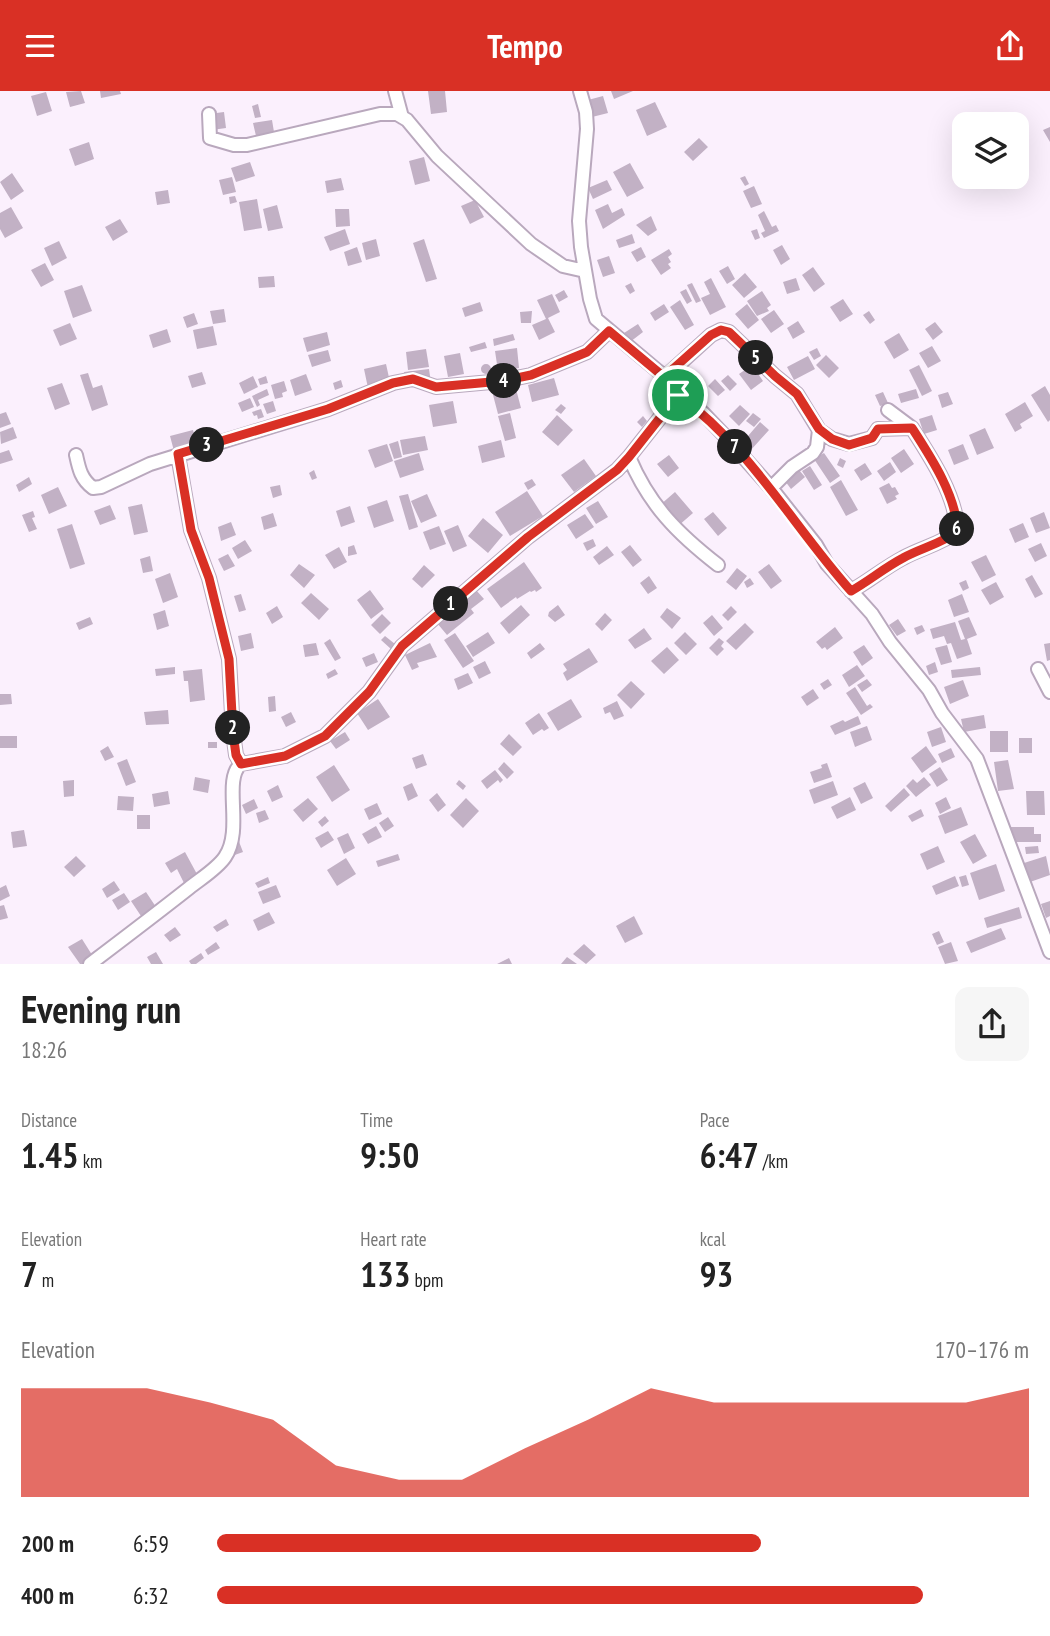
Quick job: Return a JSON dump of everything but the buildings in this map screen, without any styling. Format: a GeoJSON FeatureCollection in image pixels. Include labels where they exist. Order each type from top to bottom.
{"type":"FeatureCollection","features":[{"type":"Feature","properties":{"kind":"street"},"geometry":{"type":"LineString","coordinates":[[395,91],[402,117]]}},
{"type":"Feature","properties":{"kind":"street"},"geometry":{"type":"LineString","coordinates":[[580,91],[586,112],[586,150],[579,221],[585,271],[597,319],[723,433],[771,488],[816,545],[827,564],[872,614],[890,642],[929,690],[942,713],[977,759],[1050,952]]}},
{"type":"Feature","properties":{"kind":"street"},"geometry":{"type":"LineString","coordinates":[[209,114],[210,138],[234,145],[261,143],[308,129],[380,114],[402,117],[442,161],[523,238],[563,266],[585,271]]}},
{"type":"Feature","properties":{"kind":"street"},"geometry":{"type":"LineString","coordinates":[[664,377],[711,335],[721,330],[729,332],[797,394],[819,429],[832,439],[849,445],[872,438],[878,429],[912,428]]}},
{"type":"Feature","properties":{"kind":"street"},"geometry":{"type":"LineString","coordinates":[[76,455],[80,474],[93,488],[101,487],[178,454],[328,409],[393,383],[413,379],[436,387],[502,381],[531,375],[587,352],[609,331]]}},
{"type":"Feature","properties":{"kind":"street"},"geometry":{"type":"LineString","coordinates":[[90,964],[192,886],[226,856],[235,823],[233,773],[241,764],[285,756],[325,736],[369,692],[402,646],[528,537],[604,481],[629,457],[678,395]]}},
{"type":"Feature","properties":{"kind":"street"},"geometry":{"type":"LineString","coordinates":[[851,591],[881,570],[924,547],[946,540],[958,531],[957,519],[934,461],[912,428],[888,410]]}},
{"type":"Feature","properties":{"kind":"street"},"geometry":{"type":"LineString","coordinates":[[771,488],[792,467],[813,453],[817,447],[819,429]]}},
{"type":"Feature","properties":{"kind":"street"},"geometry":{"type":"LineString","coordinates":[[178,454],[191,530],[209,578],[229,659],[233,733],[236,755],[241,764]]}},
{"type":"Feature","properties":{"kind":"street"},"geometry":{"type":"LineString","coordinates":[[629,457],[649,499],[683,536],[718,565]]}},
{"type":"Feature","properties":{"kind":"street"},"geometry":{"type":"LineString","coordinates":[[1038,669],[1050,692]]}},
{"type":"Feature","properties":{"kind":"route"},"geometry":{"type":"LineString","coordinates":[[721,330],[729,332],[797,394],[819,429],[832,439],[849,445],[872,438],[878,429],[912,428],[934,461],[957,519],[958,531],[946,540],[924,547],[881,570],[851,591],[827,564],[816,545],[771,488],[723,433],[703,413],[678,395],[617,470],[528,537],[402,646],[369,692],[325,736],[285,756],[241,764],[236,755],[233,733],[229,659],[209,578],[191,530],[178,454],[296,420],[393,383],[413,379],[436,387],[502,381],[531,375],[587,352],[609,331],[664,377],[711,335],[721,330]]}}]}
